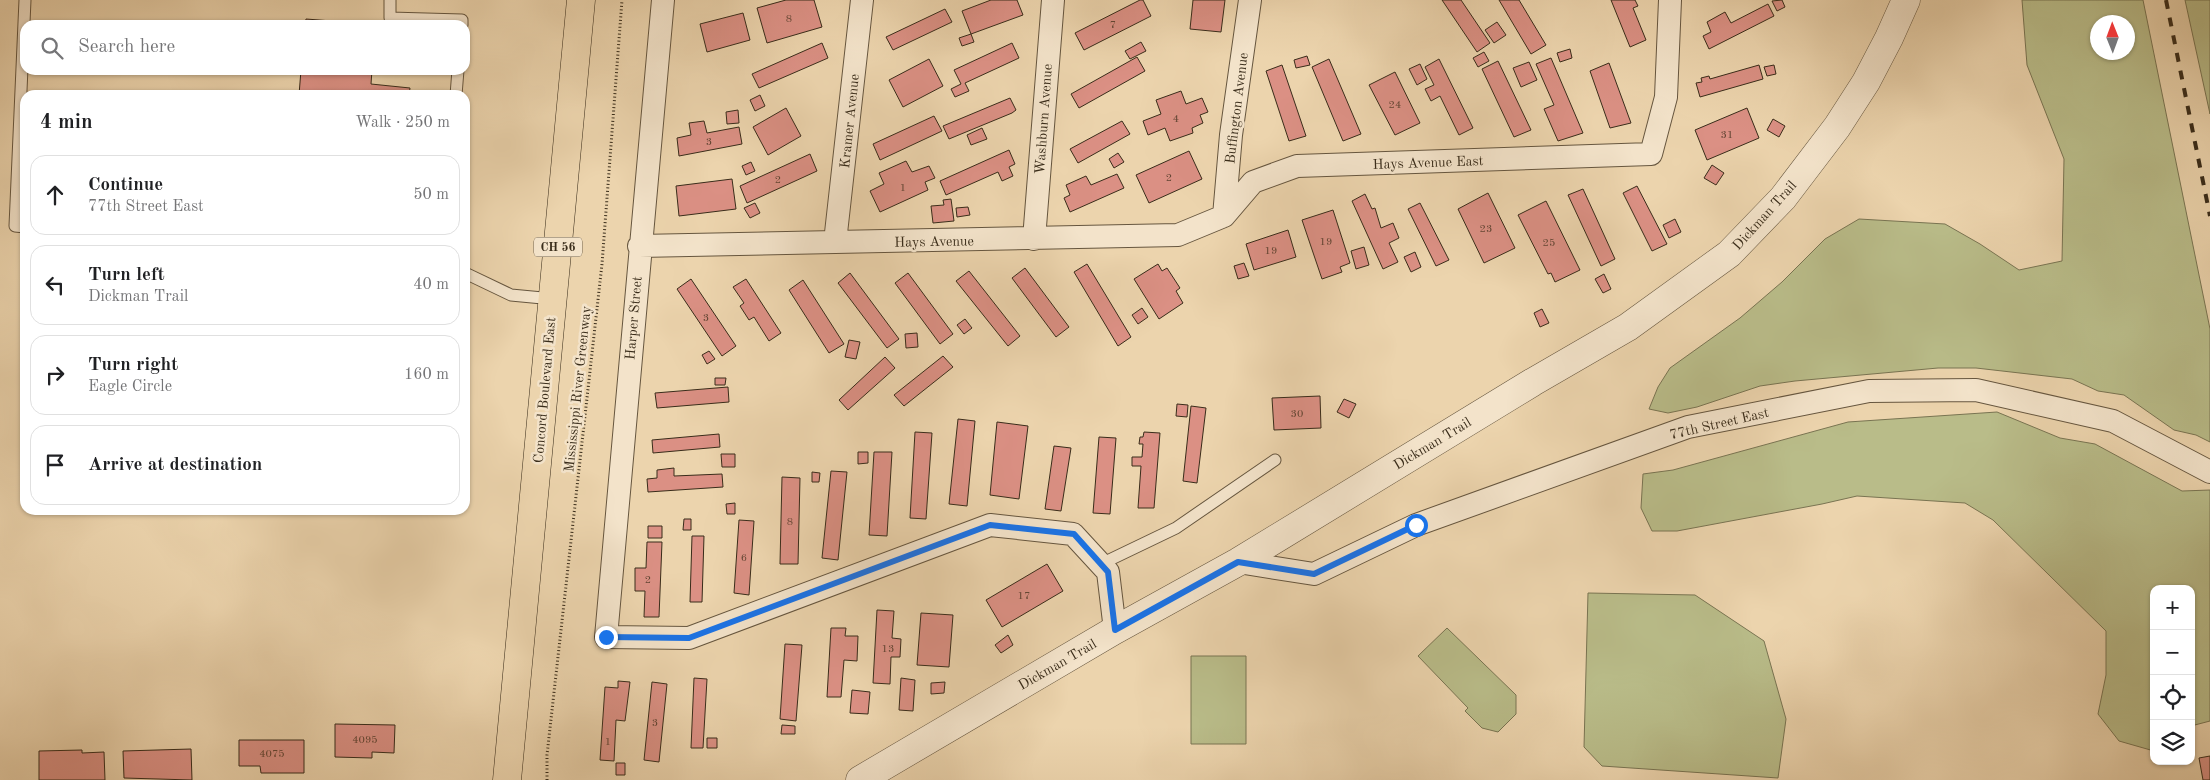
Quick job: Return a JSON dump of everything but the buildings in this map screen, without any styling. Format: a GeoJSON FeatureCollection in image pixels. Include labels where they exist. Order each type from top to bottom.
{"type":"FeatureCollection","features":[{"type":"Feature","properties":{"kind":"main road","name":"Concord Boulevard East"},"geometry":{"type":"LineString","coordinates":[[507,780],[581,0]]}},
{"type":"Feature","properties":{"kind":"street","name":"Harper Street"},"geometry":{"type":"LineString","coordinates":[[663,0],[639,246],[606,637],[689,638],[990,525],[1074,534],[1101,564]]}},
{"type":"Feature","properties":{"kind":"street","name":"Kramer Avenue"},"geometry":{"type":"LineString","coordinates":[[836,242],[862,0]]}},
{"type":"Feature","properties":{"kind":"street","name":"Washburn Avenue"},"geometry":{"type":"LineString","coordinates":[[1034,239],[1053,0]]}},
{"type":"Feature","properties":{"kind":"street","name":"Buffington Avenue"},"geometry":{"type":"LineString","coordinates":[[1224,216],[1231,135],[1250,0]]}},
{"type":"Feature","properties":{"kind":"street","name":"Hays Avenue East"},"geometry":{"type":"LineString","coordinates":[[1224,216],[1253,182],[1296,166],[1651,154],[1666,97],[1670,0]]}},
{"type":"Feature","properties":{"kind":"street","name":"Dickman Trail"},"geometry":{"type":"LineString","coordinates":[[860,780],[1115,630],[1238,562],[1628,327],[1729,254],[1783,198],[1837,127],[1866,82],[1906,0]]}},
{"type":"Feature","properties":{"kind":"street","name":"Hays Avenue"},"geometry":{"type":"LineString","coordinates":[[639,246],[1178,235],[1224,216]]}},
{"type":"Feature","properties":{"kind":"street","name":"77th Street East"},"geometry":{"type":"LineString","coordinates":[[1238,562],[1314,574],[1416,525],[1688,427],[1868,392],[1976,390],[2114,422],[2210,472]]}},
{"type":"Feature","properties":{"kind":"street"},"geometry":{"type":"LineString","coordinates":[[1101,564],[1108,572],[1115,630]]}},
{"type":"Feature","properties":{"kind":"lane"},"geometry":{"type":"LineString","coordinates":[[24,20],[25,0]]}},
{"type":"Feature","properties":{"kind":"lane"},"geometry":{"type":"LineString","coordinates":[[390,0],[390,18],[462,20]]}},
{"type":"Feature","properties":{"kind":"lane"},"geometry":{"type":"LineString","coordinates":[[21,90],[22,75]]}},
{"type":"Feature","properties":{"kind":"lane"},"geometry":{"type":"LineString","coordinates":[[456,90],[458,75]]}},
{"type":"Feature","properties":{"kind":"lane"},"geometry":{"type":"LineString","coordinates":[[20,113],[15,226],[20,226]]}},
{"type":"Feature","properties":{"kind":"lane"},"geometry":{"type":"LineString","coordinates":[[470,275],[511,295],[553,299]]}},
{"type":"Feature","properties":{"kind":"lane"},"geometry":{"type":"LineString","coordinates":[[1101,564],[1176,528],[1275,460]]}},
{"type":"Feature","properties":{"kind":"path","name":"Mississippi River Greenway"},"geometry":{"type":"LineString","coordinates":[[546,780],[548,745],[602,264],[622,0]]}},
{"type":"Feature","properties":{"kind":"green space"},"geometry":{"type":"Polygon","coordinates":[[[2022,0],[2143,0],[2210,329],[2210,442],[2196,435],[2174,430],[2124,395],[2098,391],[2072,379],[1976,368],[1938,368],[1795,381],[1760,386],[1697,407],[1668,413],[1649,409],[1658,387],[1670,368],[1740,318],[1782,282],[1825,239],[1859,219],[1945,224],[2019,270],[2062,261],[2064,159],[2027,65],[2022,0]]]}},
{"type":"Feature","properties":{"kind":"green space"},"geometry":{"type":"Polygon","coordinates":[[[2185,0],[2210,0],[2210,114],[2185,0]]]}},
{"type":"Feature","properties":{"kind":"green space"},"geometry":{"type":"Polygon","coordinates":[[[1997,412],[2060,438],[2095,444],[2182,491],[2210,490],[2210,721],[2195,725],[2195,585],[2150,585],[2150,750],[2119,741],[2098,714],[2106,675],[2106,631],[1993,520],[1965,503],[1857,496],[1677,531],[1652,531],[1641,508],[1643,474],[1673,470],[1848,422],[1997,412]]]}},
{"type":"Feature","properties":{"kind":"green space"},"geometry":{"type":"Polygon","coordinates":[[[1588,593],[1695,595],[1764,641],[1786,719],[1778,778],[1602,766],[1584,747],[1588,593]]]}},
{"type":"Feature","properties":{"kind":"green space"},"geometry":{"type":"Polygon","coordinates":[[[1447,628],[1516,695],[1516,714],[1498,732],[1482,728],[1465,711],[1468,708],[1418,656],[1447,628]]]}},
{"type":"Feature","properties":{"kind":"green space"},"geometry":{"type":"Polygon","coordinates":[[[1191,656],[1246,656],[1246,744],[1191,744],[1191,656]]]}},
{"type":"Feature","properties":{"kind":"railway"},"geometry":{"type":"LineString","coordinates":[[2166,0],[2210,216]]}},
{"type":"Feature","properties":{"kind":"route"},"geometry":{"type":"LineString","coordinates":[[606,637],[689,638],[990,525],[1074,534],[1108,572],[1115,630],[1238,562],[1314,574],[1416,525]]}}]}
